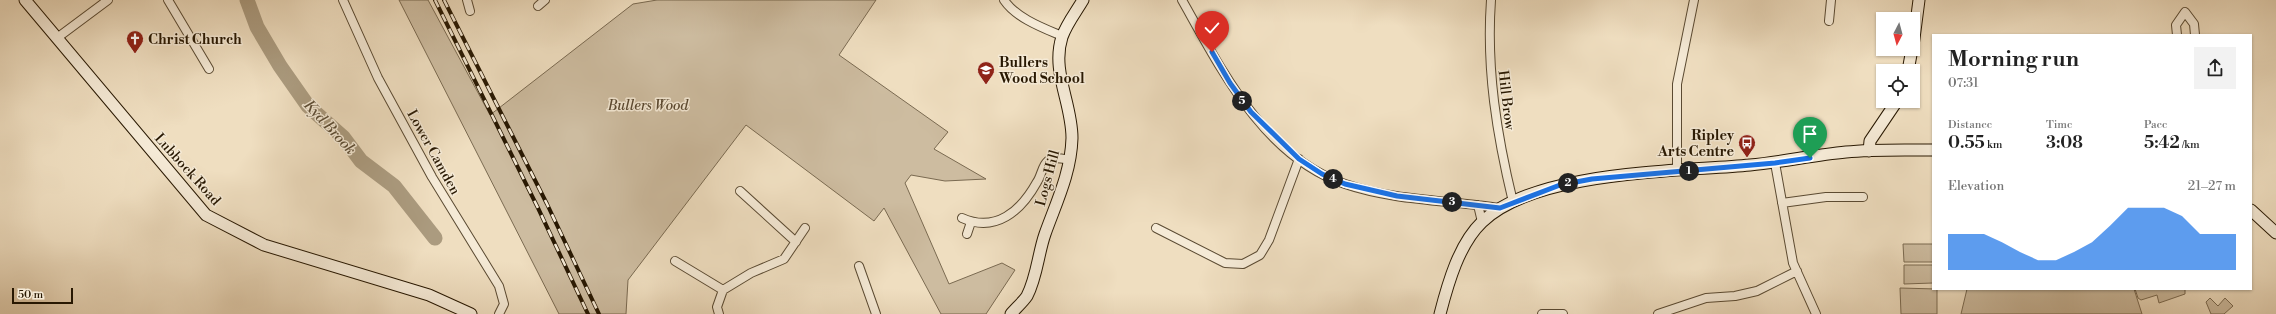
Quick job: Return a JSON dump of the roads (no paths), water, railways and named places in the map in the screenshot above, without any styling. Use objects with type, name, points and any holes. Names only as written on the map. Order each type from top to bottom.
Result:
[{"type":"street","name":"Lubbock Road","points":[[25,0],[206,215],[264,245],[429,295],[472,314]]},
{"type":"street","points":[[57,38],[108,0]]},
{"type":"street","points":[[168,0],[209,69]]},
{"type":"street","name":"Lower Camden","points":[[343,0],[378,78],[432,177],[499,286],[504,304],[499,314]]},
{"type":"street","points":[[467,0],[470,10]]},
{"type":"street","points":[[538,6],[545,0]]},
{"type":"street","points":[[1004,0],[1009,8],[1039,26],[1062,36]]},
{"type":"street","name":"Logs Hill","points":[[1011,314],[1027,296],[1045,235],[1060,197],[1070,160],[1071,120],[1059,72],[1058,56],[1062,36],[1071,18],[1083,0]]},
{"type":"street","points":[[1182,0],[1230,83],[1251,112],[1299,159],[1322,174],[1345,184],[1371,191],[1429,201],[1478,204],[1500,208]]},
{"type":"street","name":"Hill Brow","points":[[1491,0],[1488,34],[1490,70],[1496,122],[1513,202]]},
{"type":"street","points":[[1677,171],[1677,84],[1694,0]]},
{"type":"street","points":[[1829,21],[1831,0]]},
{"type":"street","points":[[1917,12],[1919,0]]},
{"type":"street","points":[[2177,34],[2176,25],[2186,12],[2194,24],[2195,34]]},
{"type":"street","points":[[1870,151],[1870,141],[1892,108]]},
{"type":"street","points":[[1440,314],[1462,251],[1482,222],[1500,208],[1560,185],[1592,179],[1775,163],[1845,152],[1932,150]]},
{"type":"street","points":[[962,218],[971,222],[988,224],[1006,218],[1032,190],[1045,163],[1051,159],[1070,160]]},
{"type":"street","points":[[1156,228],[1225,263],[1243,264],[1260,255],[1269,240],[1299,159]]},
{"type":"street","points":[[1775,163],[1793,263],[1816,314]]},
{"type":"street","points":[[740,191],[796,242]]},
{"type":"street","points":[[1782,203],[1826,197],[1863,197]]},
{"type":"street","points":[[1478,204],[1482,222]]},
{"type":"street","points":[[2252,211],[2276,233]]},
{"type":"street","points":[[967,234],[971,222]]},
{"type":"street","points":[[719,314],[717,307],[723,290],[750,273],[784,259],[805,228]]},
{"type":"street","points":[[675,261],[723,290]]},
{"type":"street","points":[[859,266],[876,314]]},
{"type":"street","points":[[1658,314],[1706,298],[1736,296],[1757,291],[1797,271]]},
{"type":"street","points":[[1542,314],[1563,314]]},
{"type":"waterway","name":"Kyd Brook","points":[[247,0],[257,27],[280,66],[308,106],[343,137],[361,161],[394,186],[435,238]]},
{"type":"railway","points":[[435,0],[538,208],[588,314]]},
{"type":"railway","points":[[444,0],[547,204],[599,314]]},
{"type":"place","name":"Christ Church","points":[[135,54]]},
{"type":"place","name":"Bullers Wood School","points":[[986,85]]},
{"type":"place","name":"Ripley Arts Centre","points":[[1747,158]]},
{"type":"park label","name":"Bullers Wood","points":[[648,105]]}]
